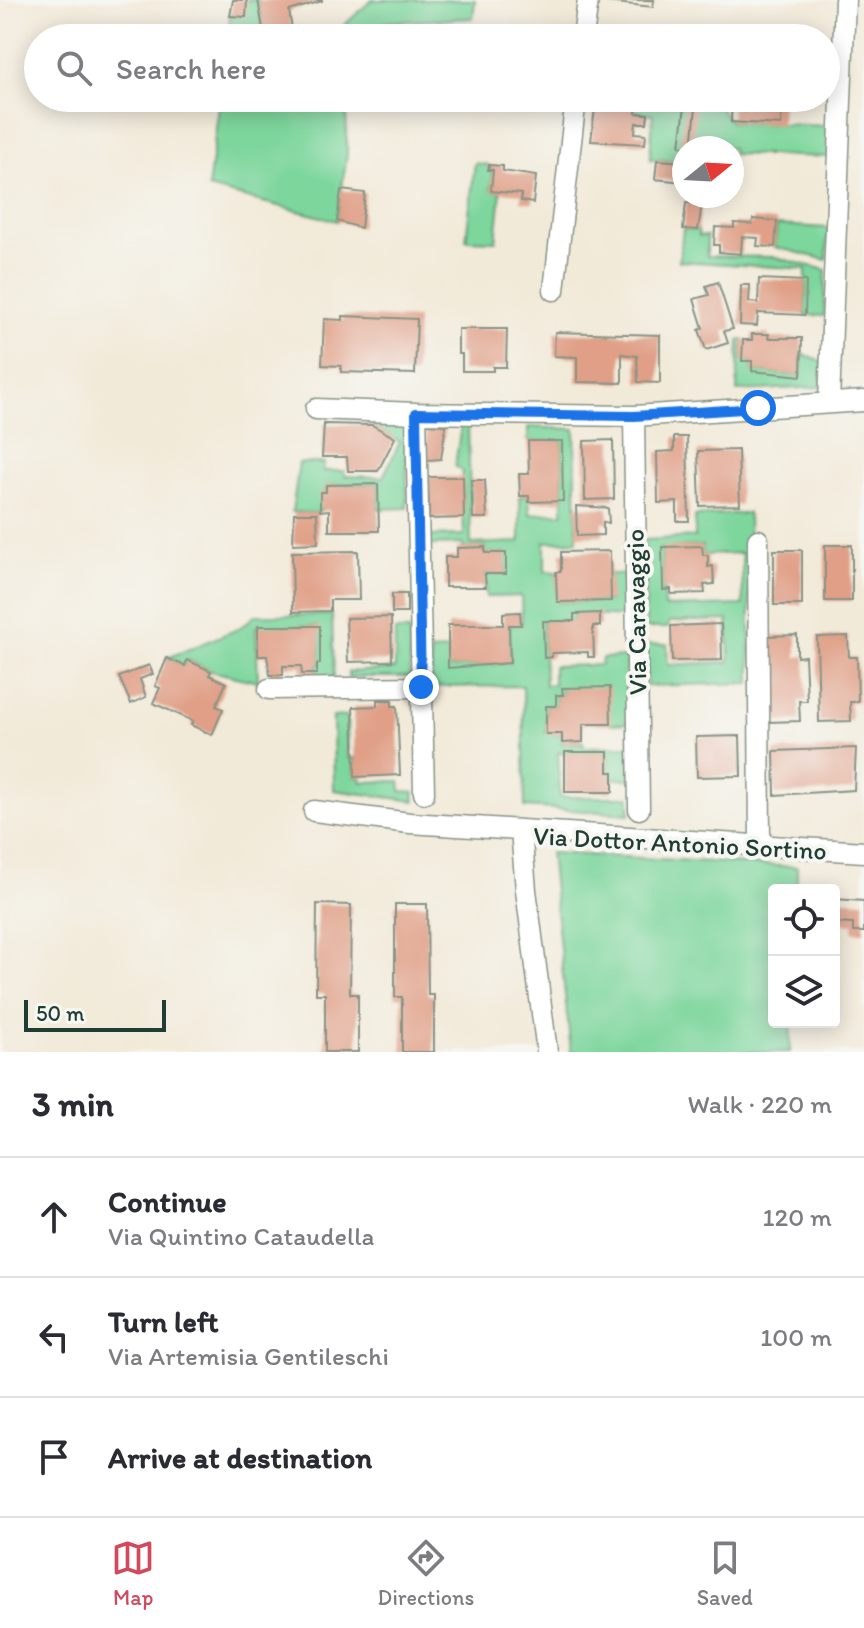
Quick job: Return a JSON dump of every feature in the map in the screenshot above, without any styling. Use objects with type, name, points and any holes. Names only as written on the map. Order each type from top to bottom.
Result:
[{"type":"street","points":[[585,24],[588,0]]},
{"type":"street","points":[[829,403],[845,0]]},
{"type":"street","points":[[554,290],[574,112]]},
{"type":"street","points":[[316,409],[634,416],[864,401]]},
{"type":"street","points":[[416,413],[424,793]]},
{"type":"street","name":"Via Caravaggio","points":[[634,416],[639,809]]},
{"type":"street","points":[[758,540],[760,844]]},
{"type":"street","points":[[269,689],[421,687]]},
{"type":"street","points":[[314,811],[410,823],[521,830]]},
{"type":"street","name":"Via Dottor Antonio Sortino","points":[[547,1052],[521,830],[864,852]]},
{"type":"green space","points":[[247,0],[258,0],[262,24],[229,24],[230,16]]},
{"type":"green space","points":[[372,0],[475,0],[473,18],[345,24]]},
{"type":"green space","points":[[218,112],[346,112],[347,154],[337,221],[208,188]]},
{"type":"green space","points":[[723,112],[731,122],[832,126],[831,157],[744,154],[744,136],[672,136],[672,161],[650,159],[653,114],[636,113]]},
{"type":"green space","points":[[475,163],[489,165],[489,170],[493,170],[491,190],[501,192],[496,241],[466,240]]},
{"type":"green space","points":[[777,225],[828,228],[827,260],[775,247]]},
{"type":"green space","points":[[683,229],[698,230],[699,236],[707,236],[707,256],[774,257],[826,270],[824,316],[805,315],[806,269],[679,261]]},
{"type":"green space","points":[[739,340],[743,340],[742,360],[752,361],[752,371],[801,376],[802,354],[822,362],[821,387],[737,391]]},
{"type":"green space","points":[[372,425],[407,426],[407,508],[379,509],[378,484],[327,485],[320,511],[292,512],[299,463],[324,463],[323,471],[344,471],[345,476],[383,477],[400,442]]},
{"type":"green space","points":[[461,425],[468,425],[471,544],[520,542],[520,496],[529,496],[530,514],[563,513],[562,441],[528,441],[528,427],[575,429],[577,541],[545,542],[545,571],[556,572],[558,602],[610,601],[610,574],[624,574],[625,617],[574,614],[574,621],[543,621],[545,685],[553,684],[553,666],[601,665],[602,658],[626,657],[628,723],[611,724],[562,689],[563,695],[556,695],[556,706],[546,706],[546,733],[562,734],[562,743],[583,742],[584,747],[629,746],[630,779],[613,779],[608,772],[608,752],[558,753],[560,797],[630,797],[630,814],[525,807],[523,686],[432,687],[431,651],[448,650],[449,668],[510,663],[509,625],[522,624],[521,596],[486,597],[485,574],[506,574],[505,553],[485,553],[485,547],[463,548],[463,544],[429,545],[429,536],[464,535],[462,471],[455,466]]},
{"type":"green space","points":[[748,513],[751,683],[647,686],[646,645],[667,644],[668,665],[729,662],[728,620],[669,622],[668,628],[646,628],[645,540],[695,537],[695,516]],"holes":[[[702,546],[703,555],[742,553],[743,605],[664,607],[662,548]]]},
{"type":"green space","points":[[256,615],[332,615],[334,677],[317,677],[317,664],[320,664],[319,626],[256,627],[258,682],[211,671],[188,660],[185,666],[167,658],[238,629]]},
{"type":"green space","points":[[395,631],[409,631],[410,677],[348,677],[348,672],[395,669]]},
{"type":"green space","points":[[347,716],[348,758],[354,758],[355,777],[361,777],[362,782],[400,781],[401,791],[414,792],[415,801],[334,790],[333,717]]},
{"type":"green space","points":[[550,853],[797,867],[797,884],[768,884],[768,1028],[791,1028],[790,1052],[571,1052]]},
{"type":"building","points":[[233,0],[247,0],[246,17],[230,16]]},
{"type":"building","points":[[258,0],[322,0],[289,11],[291,24],[262,24]]},
{"type":"building","points":[[606,0],[654,0],[653,7]]},
{"type":"building","points":[[594,112],[648,114],[647,123],[636,123],[635,133],[646,134],[645,144],[591,141]]},
{"type":"building","points":[[684,112],[696,112],[693,136],[681,136]]},
{"type":"building","points":[[731,112],[781,112],[781,125],[731,122]]},
{"type":"building","points":[[657,160],[672,161],[672,181],[655,179]]},
{"type":"building","points":[[489,165],[503,166],[503,171],[536,176],[533,203],[521,201],[521,194],[491,191],[493,170],[488,170]]},
{"type":"building","points":[[341,190],[365,193],[361,228],[337,221]]},
{"type":"building","points":[[685,208],[701,208],[698,230],[683,229]]},
{"type":"building","points":[[753,219],[777,221],[775,247],[757,246],[758,238],[742,237],[741,254],[719,252],[719,245],[714,245],[715,227],[734,228],[734,223],[752,224]]},
{"type":"building","points":[[759,279],[806,281],[805,315],[758,313],[757,326],[740,325],[741,285],[750,285],[749,302],[758,303]]},
{"type":"building","points":[[718,282],[733,329],[724,331],[728,343],[706,350],[694,299],[709,295],[706,286]]},
{"type":"building","points":[[343,316],[417,319],[415,374],[341,372],[341,366],[322,365],[324,319],[343,320]]},
{"type":"building","points":[[458,329],[507,329],[506,367],[493,367],[493,371],[462,371]]},
{"type":"building","points":[[555,332],[660,335],[660,383],[638,382],[637,356],[622,354],[622,383],[577,382],[577,357],[554,356]]},
{"type":"building","points":[[752,334],[769,334],[768,338],[802,338],[801,376],[752,371],[752,361],[742,361],[743,340],[752,340]]},
{"type":"building","points":[[324,424],[372,425],[395,438],[378,471],[348,471],[347,457],[322,457]]},
{"type":"building","points":[[426,424],[446,425],[441,459],[427,460]]},
{"type":"building","points":[[674,437],[687,437],[689,521],[677,521],[677,502],[658,503],[657,452],[674,451]]},
{"type":"building","points":[[613,440],[614,499],[585,500],[584,441]]},
{"type":"building","points":[[528,441],[562,441],[563,501],[529,502],[529,496],[520,496],[519,474],[529,474]]},
{"type":"building","points":[[738,450],[740,505],[700,506],[698,451]]},
{"type":"building","points":[[428,477],[463,477],[464,518],[429,519]]},
{"type":"building","points":[[471,480],[485,480],[487,518],[473,518]]},
{"type":"building","points":[[378,484],[379,531],[329,531],[329,510],[320,511],[320,492],[326,492],[326,485]]},
{"type":"building","points":[[576,506],[608,508],[609,523],[603,522],[603,535],[577,536]]},
{"type":"building","points":[[294,513],[317,513],[318,543],[293,544]]},
{"type":"building","points":[[825,545],[852,545],[852,601],[825,601]]},
{"type":"building","points":[[702,546],[703,555],[708,555],[708,567],[713,566],[714,584],[704,585],[705,593],[671,594],[671,589],[663,590],[662,547]]},
{"type":"building","points":[[485,547],[485,553],[506,553],[506,574],[485,574],[486,587],[445,587],[445,557],[457,557],[457,548]]},
{"type":"building","points":[[774,550],[802,550],[802,605],[774,605]]},
{"type":"building","points":[[358,551],[359,600],[330,600],[330,611],[293,612],[292,552]]},
{"type":"building","points":[[610,551],[611,601],[557,602],[556,572],[561,571],[561,552]]},
{"type":"building","points":[[392,594],[407,594],[407,613],[392,613]]},
{"type":"building","points":[[520,612],[521,625],[509,625],[510,663],[448,668],[448,625],[503,625],[503,613]]},
{"type":"building","points":[[600,613],[600,626],[593,626],[594,657],[588,657],[588,652],[552,653],[552,657],[544,658],[543,621],[574,621],[574,614]]},
{"type":"building","points":[[391,617],[392,661],[348,662],[346,618]]},
{"type":"building","points":[[721,624],[722,660],[672,661],[671,626]]},
{"type":"building","points":[[258,626],[320,626],[317,674],[302,674],[301,666],[283,666],[283,675],[270,675],[267,656],[258,656]]},
{"type":"building","points":[[797,635],[797,657],[805,656],[807,701],[799,701],[800,721],[768,722],[766,636]]},
{"type":"building","points":[[848,636],[849,657],[857,657],[858,702],[850,702],[851,721],[819,722],[817,637]]},
{"type":"building","points":[[167,658],[185,666],[187,660],[211,671],[209,675],[226,683],[216,706],[223,709],[212,735],[191,725],[193,721],[153,703],[160,688],[155,686]]},
{"type":"building","points":[[149,665],[153,674],[140,679],[146,697],[131,704],[119,677]]},
{"type":"building","points":[[610,687],[611,724],[583,724],[583,742],[562,743],[562,734],[546,734],[546,706],[556,706],[556,695],[563,695],[562,688]]},
{"type":"building","points":[[377,700],[392,700],[392,706],[397,706],[400,775],[355,777],[353,707],[377,706]]},
{"type":"building","points":[[740,736],[741,776],[697,777],[696,737]]},
{"type":"building","points":[[856,748],[854,790],[775,795],[774,751]]},
{"type":"building","points":[[565,752],[608,752],[608,772],[613,772],[613,792],[565,792]]},
{"type":"building","points":[[840,899],[864,901],[864,932],[853,932],[853,924],[840,923]]},
{"type":"building","points":[[317,904],[351,905],[350,994],[358,994],[358,1052],[325,1052],[325,994],[316,994]]},
{"type":"building","points":[[395,904],[427,904],[428,995],[434,995],[434,1052],[402,1052],[402,997],[395,997]]},
{"type":"route","points":[[421,687],[416,413],[634,416],[758,408]]}]
